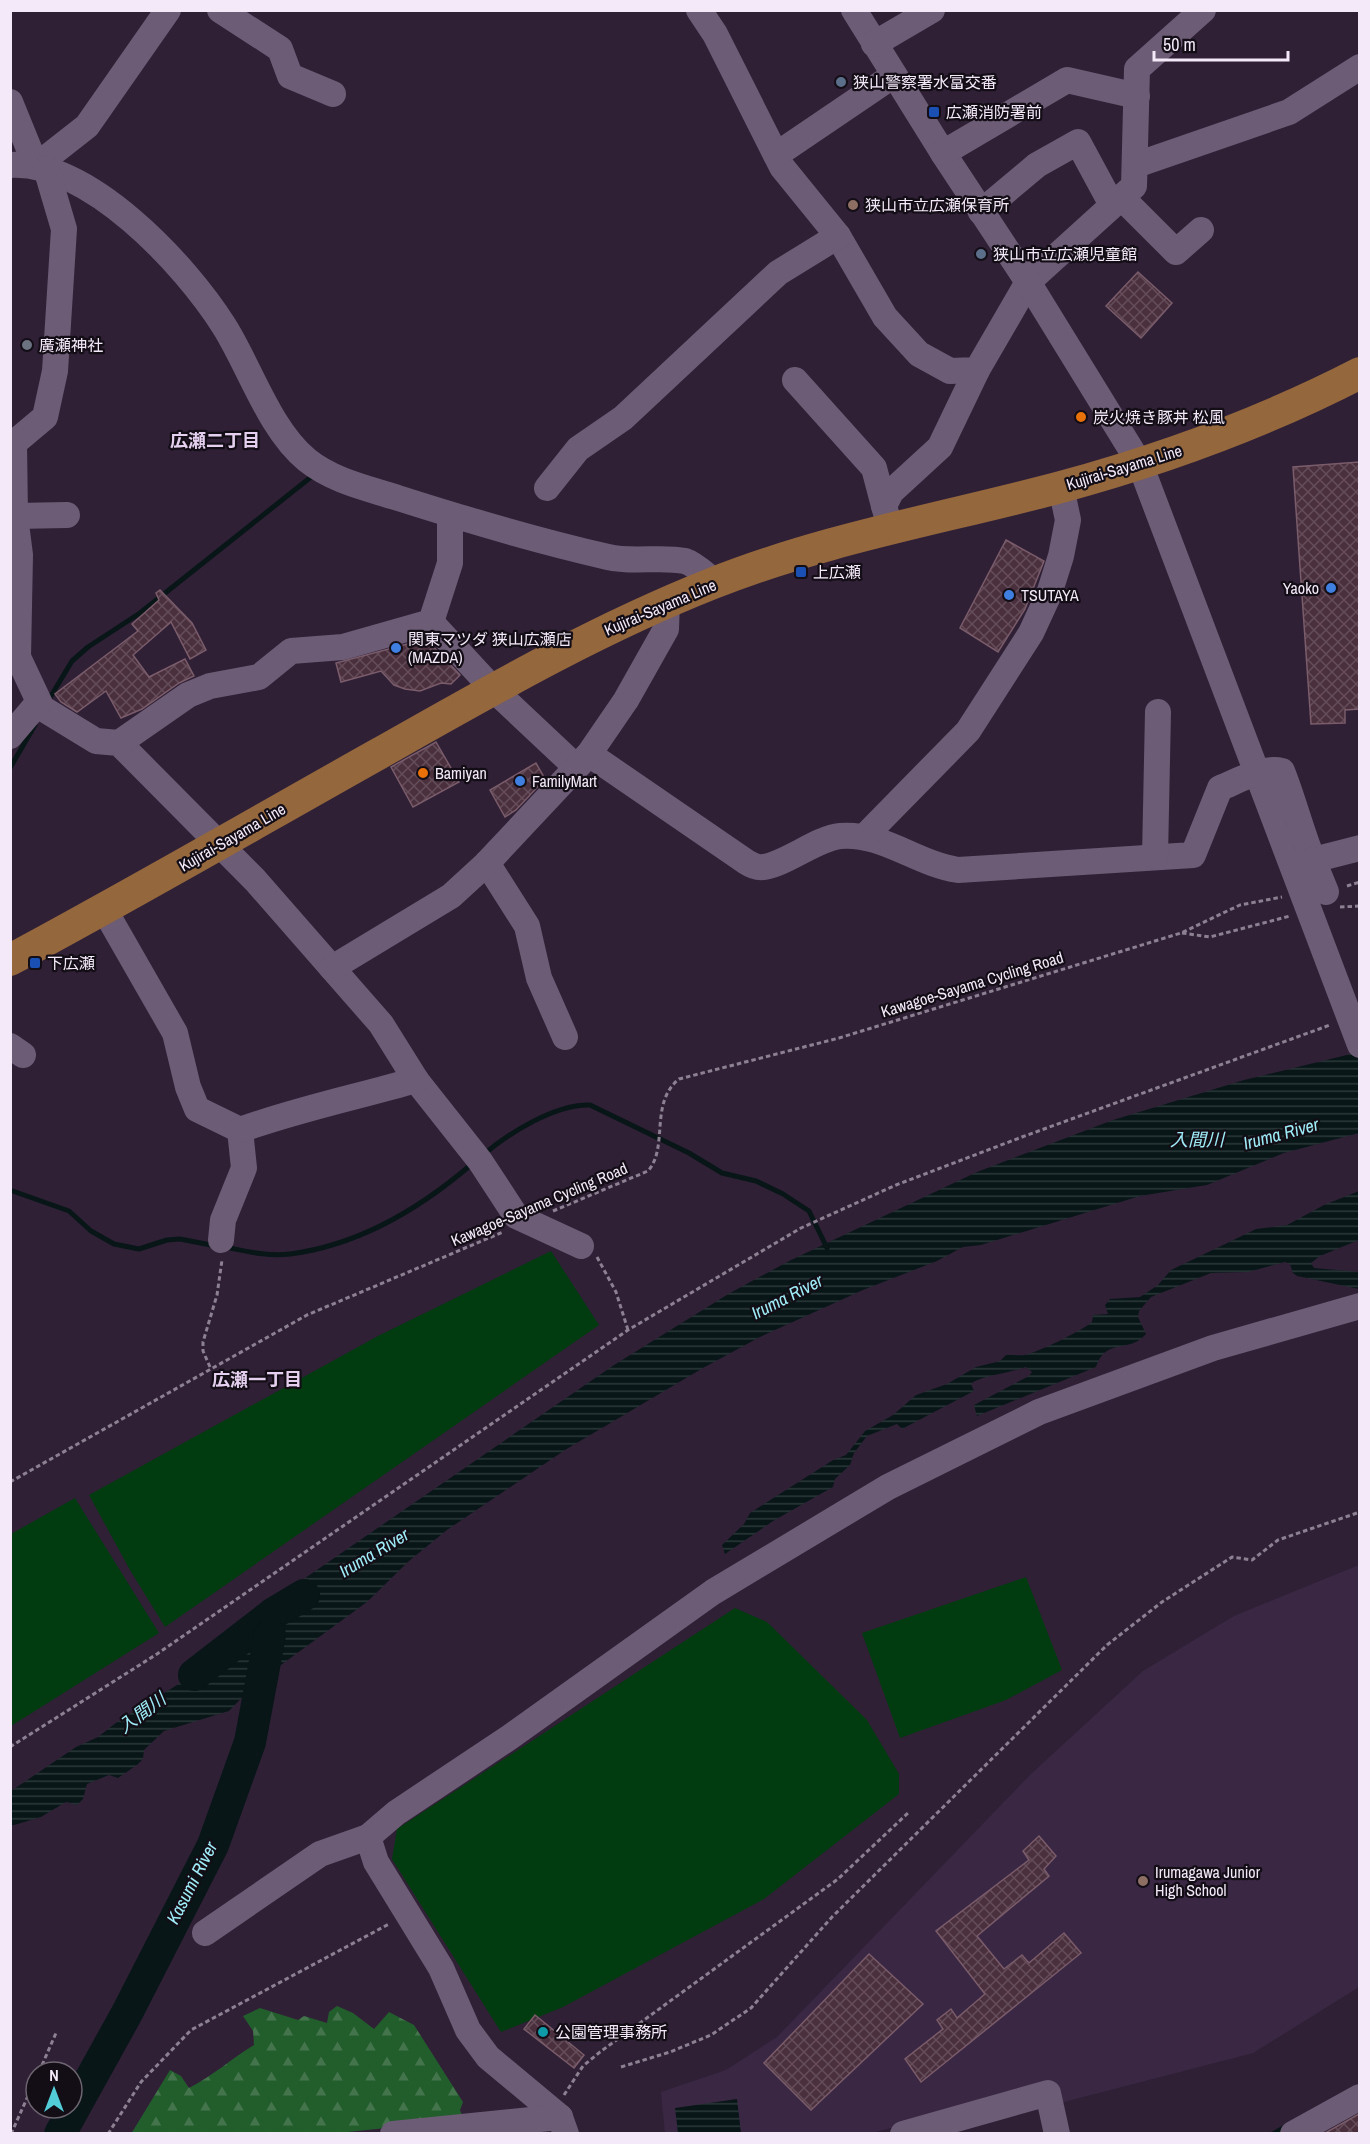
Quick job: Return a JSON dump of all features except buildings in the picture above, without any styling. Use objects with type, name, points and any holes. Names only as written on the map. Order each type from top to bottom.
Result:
[{"type":"main road","name":"Kujirai-Sayama Line","points":[[10,960],[493,689],[606,629],[667,602],[715,582],[802,554],[888,518],[1061,487],[1140,464],[1213,438],[1359,373]]},
{"type":"street","points":[[41,167],[87,126],[168,10]]},
{"type":"street","points":[[220,10],[280,49],[290,76],[333,94]]},
{"type":"street","points":[[699,10],[715,34],[776,155],[838,236],[885,316],[919,354],[950,371],[976,370]]},
{"type":"street","points":[[854,10],[942,153],[1028,282],[1140,464],[1359,1045]]},
{"type":"street","points":[[874,44],[932,10]]},
{"type":"street","points":[[888,518],[891,492],[940,447],[976,370],[1028,282],[1134,186],[1137,69],[1203,10]]},
{"type":"street","points":[[1136,165],[1289,112],[1359,67]]},
{"type":"street","points":[[776,155],[894,75]]},
{"type":"street","points":[[942,153],[1067,80],[1137,96]]},
{"type":"street","points":[[10,102],[41,167],[64,229],[56,371],[45,417],[14,443],[14,658],[48,710],[96,741],[119,743],[189,695],[210,686],[259,678],[291,651],[343,647],[431,622]]},
{"type":"street","points":[[981,212],[1037,165],[1078,142],[1117,201],[1176,252],[1201,230]]},
{"type":"street","points":[[10,165],[41,167],[68,176],[107,199],[149,237],[195,288],[223,325],[283,434],[298,453],[323,474],[450,515],[611,558],[687,561],[715,582]]},
{"type":"street","points":[[547,488],[578,448],[623,418],[778,273],[838,236]]},
{"type":"street","points":[[795,380],[874,468],[888,518]]},
{"type":"street","points":[[865,836],[968,731],[1031,633],[1049,594],[1061,556],[1068,520],[1061,487]]},
{"type":"street","points":[[15,516],[67,515]]},
{"type":"street","points":[[431,622],[450,563],[450,515]]},
{"type":"street","points":[[332,968],[452,896],[487,863],[583,761],[626,700],[666,629],[667,602]]},
{"type":"street","points":[[431,622],[493,689],[583,761],[742,859],[759,867],[773,864],[837,836],[865,836],[941,868],[958,870],[1193,855],[1220,788],[1256,774],[1282,771],[1295,815],[1326,892]]},
{"type":"street","points":[[10,736],[48,710]]},
{"type":"street","points":[[1155,857],[1158,712]]},
{"type":"street","points":[[119,743],[255,880],[381,1024],[416,1080],[478,1158],[516,1216],[581,1246]]},
{"type":"street","points":[[1313,860],[1359,848]]},
{"type":"street","points":[[487,863],[527,926],[539,978],[565,1037]]},
{"type":"street","points":[[104,909],[176,1033],[188,1087],[197,1109],[240,1130],[278,1116],[325,1103],[344,1102],[416,1080]]},
{"type":"street","points":[[221,1240],[223,1220],[244,1168],[240,1130]]},
{"type":"street","points":[[205,1933],[320,1854],[368,1837],[396,1813],[510,1737],[713,1592],[888,1487],[1039,1412],[1213,1348],[1359,1306]]},
{"type":"street","points":[[368,1837],[376,1862],[441,1968],[468,2030],[488,2057],[563,2125]]},
{"type":"street","points":[[903,2133],[1048,2093],[1057,2133]]},
{"type":"street","points":[[1293,2133],[1359,2097]]},
{"type":"street","points":[[393,2133],[563,2125]]},
{"type":"path","name":"Kawagoe-Sayama Cycling Road","points":[[10,1482],[210,1367],[327,1306],[648,1171],[654,1160],[660,1120],[668,1090],[679,1079],[691,1074],[804,1048],[1181,933],[1240,905],[1285,897]]},
{"type":"path","points":[[1181,933],[1210,937],[1290,916]]},
{"type":"path","points":[[10,1747],[157,1654],[628,1330],[801,1228],[825,1215],[1022,1137],[1340,1022]]},
{"type":"path","points":[[210,1367],[203,1351],[203,1342],[217,1295],[221,1240]]},
{"type":"path","points":[[581,1246],[598,1258],[616,1292],[628,1330]]},
{"type":"path","points":[[621,2067],[670,2052],[701,2039],[751,2008],[832,1917],[1040,1710],[1107,1645],[1162,1602],[1232,1557],[1252,1560],[1278,1540],[1359,1512]]},
{"type":"path","points":[[563,2125],[563,2096],[583,2066],[838,1879],[909,1812]]},
{"type":"path","points":[[108,2133],[141,2082],[191,2030],[408,1913]]},
{"type":"path","points":[[44,2060],[56,2032]]},
{"type":"path","points":[[11,2133],[24,2104]]},
{"type":"shaded area","name":"Irumagawa Junior High School","points":[[1359,1565],[1359,1987],[1253,2053],[1060,2103],[1057,2084],[872,2133],[665,2133],[661,2092],[726,2070],[777,2037],[1030,1775],[1143,1671],[1234,1616]]},
{"type":"green space","points":[[551,1251],[599,1325],[165,1627],[130,1570],[89,1495],[378,1336]]},
{"type":"green space","points":[[75,1498],[159,1633],[11,1726],[11,1534]]},
{"type":"green space","points":[[1026,1577],[1062,1670],[1006,1700],[900,1738],[862,1633]]},
{"type":"green space","points":[[735,1608],[767,1622],[867,1720],[899,1774],[899,1794],[764,1899],[563,2007],[501,2032],[392,1859],[397,1829]]},
{"type":"green space","points":[[337,2006],[353,2013],[374,2029],[389,2012],[414,2025],[463,2102],[460,2110],[464,2120],[338,2133],[131,2134],[170,2070],[181,2076],[189,2088],[254,2045],[253,2031],[243,2016],[260,2008],[298,2020],[304,2016],[327,2023],[329,2012]]},
{"type":"water","name":"入間川","points":[[1359,1052],[1359,1133],[1284,1153],[1207,1185],[1140,1196],[981,1245],[963,1247],[937,1261],[863,1290],[760,1337],[565,1450],[447,1530],[409,1561],[367,1602],[255,1684],[229,1711],[164,1731],[144,1750],[143,1759],[137,1765],[118,1778],[109,1775],[87,1784],[83,1799],[77,1805],[66,1802],[41,1817],[11,1826],[11,1791],[76,1747],[98,1737],[117,1722],[190,1677],[253,1633],[295,1598],[298,1591],[295,1585],[614,1365],[730,1293],[791,1260],[977,1172],[1113,1120],[1244,1080]]},
{"type":"water","points":[[1359,1191],[1359,1240],[1320,1256],[1311,1263],[1314,1268],[1359,1272],[1359,1289],[1297,1276],[1293,1273],[1290,1264],[1285,1262],[1248,1272],[1211,1273],[1151,1297],[1139,1311],[1138,1317],[1146,1334],[1139,1340],[1106,1352],[1096,1367],[977,1416],[974,1405],[1029,1376],[1032,1372],[1026,1367],[975,1381],[971,1384],[974,1391],[902,1429],[897,1424],[867,1436],[854,1453],[850,1465],[835,1479],[833,1487],[773,1521],[725,1554],[722,1545],[744,1524],[750,1513],[833,1460],[846,1455],[865,1431],[893,1415],[916,1395],[947,1384],[976,1367],[1000,1361],[1006,1355],[1025,1355],[1049,1346],[1087,1326],[1092,1322],[1093,1315],[1108,1314],[1105,1305],[1110,1299],[1140,1297],[1158,1285],[1171,1270],[1256,1229],[1287,1225],[1324,1205]]},
{"type":"water","points":[[737,2099],[741,2133],[678,2133],[675,2108]]},
{"type":"waterway","points":[[48,701],[72,661],[88,647],[140,613],[311,477]]},
{"type":"waterway","points":[[10,768],[35,725]]},
{"type":"waterway","points":[[483,1155],[533,1121],[562,1109],[590,1105],[689,1153],[722,1173],[756,1181],[783,1194],[809,1211],[827,1248]]},
{"type":"waterway","points":[[225,1247],[282,1255],[341,1242],[365,1233],[411,1209],[473,1163]]},
{"type":"waterway","points":[[10,1190],[69,1211],[91,1231],[114,1244],[139,1249],[167,1240],[180,1239],[216,1246]]},
{"type":"waterway","name":"入間川","points":[[194,1675],[274,1613],[304,1595]]},
{"type":"waterway","name":"Kasumi River","points":[[60,2134],[127,2013],[213,1845],[250,1742],[270,1635]]},
{"type":"waterway","points":[[1273,2134],[1287,2126]]},
{"type":"place","name":"狭山警察署水富交番","points":[[841,82]]},
{"type":"place","name":"広瀬消防署前","points":[[934,112]]},
{"type":"place","name":"狭山市立広瀬保育所","points":[[853,205]]},
{"type":"place","name":"狭山市立広瀬児童館","points":[[981,254]]},
{"type":"place","name":"廣瀬神社","points":[[27,345]]},
{"type":"place","name":"炭火焼き豚丼 松風","points":[[1081,417]]},
{"type":"place","name":"上広瀬","points":[[801,572]]},
{"type":"place","name":"Yaoko","points":[[1331,588]]},
{"type":"place","name":"TSUTAYA","points":[[1009,595]]},
{"type":"place","name":"関東マツダ 狭山広瀬店 (MAZDA)","points":[[396,648]]},
{"type":"place","name":"Bamiyan","points":[[423,773]]},
{"type":"place","name":"FamilyMart","points":[[520,781]]},
{"type":"place","name":"下広瀬","points":[[35,963]]},
{"type":"place","name":"Irumagawa Junior High School","points":[[1143,1881]]},
{"type":"place","name":"公園管理事務所","points":[[543,2032]]},
{"type":"district","name":"広瀬二丁目","points":[[215,441]]},
{"type":"district","name":"広瀬一丁目","points":[[257,1380]]},
{"type":"water label","name":"Iruma River","points":[[1281,1134]]},
{"type":"water label","name":"Iruma River","points":[[787,1297]]},
{"type":"water label","name":"Iruma River","points":[[374,1553]]}]
